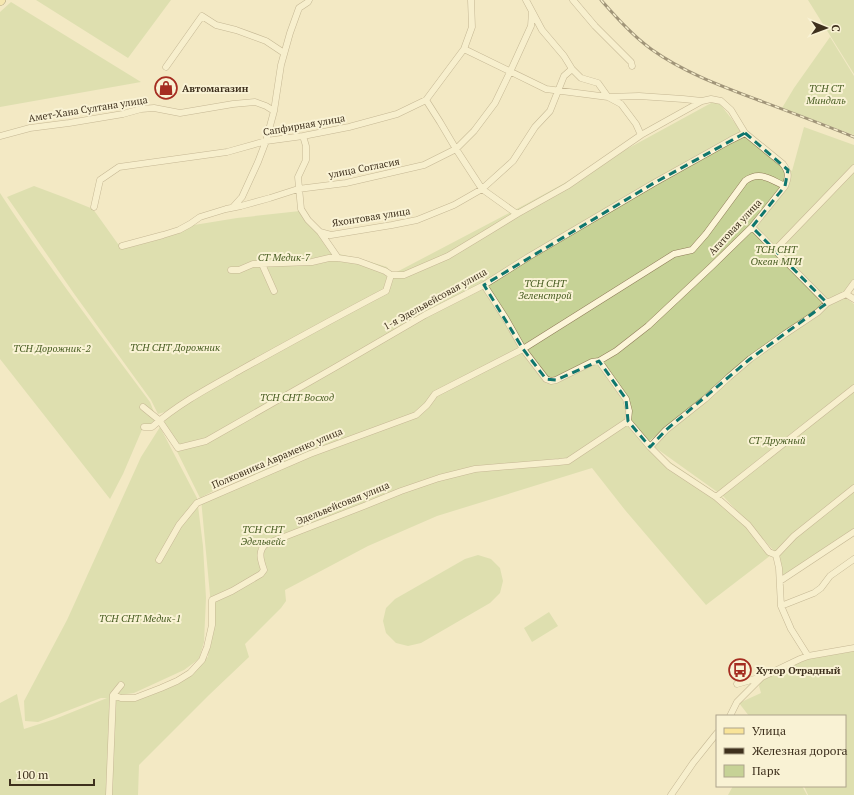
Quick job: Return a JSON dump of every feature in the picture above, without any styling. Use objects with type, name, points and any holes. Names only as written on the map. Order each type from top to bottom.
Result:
[{"type":"street","points":[[232,208],[242,197],[266,141],[274,111],[281,65],[299,8],[298,0]]},
{"type":"street","points":[[299,8],[309,0]]},
{"type":"street","name":"Сапфирная улица","points":[[94,207],[100,180],[119,167],[227,152],[266,141],[303,136],[349,127],[397,114],[426,100],[464,49],[472,27],[471,0]]},
{"type":"street","points":[[526,0],[542,30],[564,56],[572,69],[581,78],[598,83],[608,97],[621,104],[636,124],[641,135]]},
{"type":"street","points":[[573,0],[595,26],[631,62],[632,66]]},
{"type":"street","name":"улица Согласия","points":[[122,246],[179,230],[200,216],[270,198],[298,189],[346,183],[424,165],[456,149],[474,131],[495,103],[530,26],[532,12]]},
{"type":"street","points":[[166,67],[202,16],[216,25],[236,30],[266,41],[284,53]]},
{"type":"street","points":[[464,49],[546,89],[608,97],[639,96],[702,102]]},
{"type":"street","name":"Яхонтовая улица","points":[[320,232],[331,234],[417,220],[454,205],[482,189],[513,162],[535,127],[550,110],[564,76],[572,69]]},
{"type":"street","points":[[231,270],[239,270],[253,264],[312,262],[330,258],[338,258],[358,261],[385,270],[391,276],[404,275],[448,256],[517,214],[567,186],[641,135],[702,102],[711,99],[721,101],[731,110],[745,133],[783,164],[788,170],[787,182],[785,186]]},
{"type":"street","points":[[426,100],[482,189],[517,214]]},
{"type":"street","name":"Амет-Хана Султана улица","points":[[0,136],[30,128],[123,114],[141,109],[154,108],[180,113],[233,104],[255,102],[274,111]]},
{"type":"street","name":"1-я Эдельвейсовая улица","points":[[143,407],[160,420],[178,448],[206,441],[425,315],[484,285],[648,186],[745,133]]},
{"type":"street","points":[[303,136],[306,146],[306,160],[298,177],[301,209],[308,220],[320,232],[338,258]]},
{"type":"street","points":[[775,250],[854,168]]},
{"type":"street","name":"Полковника Авраменко улица","points":[[159,560],[179,525],[197,503],[310,454],[416,415],[427,405],[435,394],[523,349],[674,254],[692,250],[706,234],[745,181],[750,177],[756,175],[762,176],[785,186]]},
{"type":"street","name":"Агатовая улица","points":[[484,285],[523,349],[546,379],[552,381],[556,380],[592,362],[599,361],[616,351],[648,326],[752,227],[785,186]]},
{"type":"street","points":[[752,227],[828,303]]},
{"type":"street","points":[[262,264],[274,291]]},
{"type":"street","points":[[144,427],[152,427],[182,404],[314,329],[386,291],[391,276]]},
{"type":"street","points":[[650,447],[666,430],[705,399],[745,364],[785,334],[818,312],[828,303],[846,294],[854,283]]},
{"type":"street","points":[[846,294],[854,299]]},
{"type":"street","points":[[599,361],[626,400],[629,411],[628,421],[650,447],[669,466],[716,497],[748,525],[769,552],[776,555]]},
{"type":"street","points":[[716,497],[854,388]]},
{"type":"street","name":"Эдельвейсовая улица","points":[[113,695],[121,698],[135,698],[166,686],[190,673],[202,660],[207,647],[212,625],[212,600],[232,591],[261,574],[264,570],[260,551],[266,544],[401,491],[439,478],[475,469],[568,461],[628,421]]},
{"type":"street","points":[[776,555],[794,536],[854,488]]},
{"type":"street","points":[[780,581],[854,532]]},
{"type":"street","points":[[776,555],[779,568],[781,606],[791,629],[808,656]]},
{"type":"street","points":[[781,606],[821,588],[830,576],[854,559]]},
{"type":"street","points":[[737,684],[762,677],[808,656],[854,648]]},
{"type":"street","points":[[730,715],[737,702],[762,677]]},
{"type":"street","points":[[109,795],[113,695],[121,685]]},
{"type":"street","points":[[671,795],[693,763],[716,734]]},
{"type":"highlighted area","points":[[745,133],[788,170],[785,186],[752,227],[827,303],[750,359],[666,430],[650,447],[628,421],[626,399],[599,361],[556,380],[546,379],[523,349],[484,285],[654,183]]},
{"type":"green space","points":[[36,0],[171,0],[128,58]]},
{"type":"green space","points":[[808,0],[854,0],[854,74]]},
{"type":"green space","points":[[11,2],[141,82],[0,107],[0,12]]},
{"type":"green space","name":"ТСН СТ Миндаль","points":[[830,37],[854,76],[854,135],[782,108],[794,88]]},
{"type":"green space","points":[[713,102],[720,104],[742,132],[768,155],[792,171],[804,127],[854,145],[854,279],[844,292],[829,300],[741,364],[647,443],[670,462],[722,497],[771,555],[706,605],[625,510],[592,468],[437,516],[368,546],[285,590],[286,601],[281,608],[245,644],[249,657],[139,765],[138,795],[0,795],[0,703],[17,694],[24,729],[55,719],[107,698],[101,698],[38,722],[25,721],[24,701],[67,620],[141,457],[160,427],[197,498],[203,546],[206,598],[204,642],[199,659],[184,670],[134,693],[120,695],[134,696],[172,681],[208,657],[210,595],[201,499],[309,448],[245,474],[200,498],[160,417],[213,383],[165,412],[158,414],[151,400],[75,295],[7,197],[34,186],[93,209],[118,244],[194,225],[237,218],[300,211],[339,254],[387,267],[391,275],[528,203]]},
{"type":"green space","name":"ТСН Дорожник-2","points":[[0,193],[55,273],[150,402],[157,420],[150,426],[144,425],[123,474],[110,499],[0,359]]},
{"type":"green space","name":"СТ Дружный","points":[[846,298],[854,304],[854,531],[781,578],[775,552],[723,496],[653,446],[669,430],[736,373],[829,304]]},
{"type":"green space","points":[[478,555],[491,559],[500,568],[503,581],[500,593],[490,603],[421,643],[408,646],[396,643],[386,633],[383,621],[386,608],[395,599],[465,559]]},
{"type":"green space","points":[[549,612],[558,626],[532,642],[524,628]]},
{"type":"green space","points":[[854,647],[854,795],[808,795],[804,787],[846,787],[846,715],[748,715],[739,703],[761,693],[759,686],[763,675],[789,663]]},
{"type":"green space","points":[[732,787],[803,787],[807,795],[728,795]]},
{"type":"railway","points":[[601,0],[637,38],[676,65],[716,84],[854,137]]},
{"type":"place","name":"Автомагазин","points":[[166,88]]},
{"type":"place","name":"Хутор Отрадный","points":[[740,670]]},
{"type":"park label","name":"ТСН СНТ Океан МГИ","points":[[776,254]]},
{"type":"park label","name":"СТ Медик-7","points":[[284,257]]},
{"type":"park label","name":"ТСН СНТ Зеленстрой","points":[[545,288]]},
{"type":"park label","name":"ТСН СНТ Дорожник","points":[[175,347]]},
{"type":"park label","name":"ТСН СНТ Восход","points":[[297,397]]},
{"type":"park label","name":"ТСН СНТ Эдельвейс","points":[[263,534]]},
{"type":"park label","name":"ТСН СНТ Медик-1","points":[[140,618]]}]
